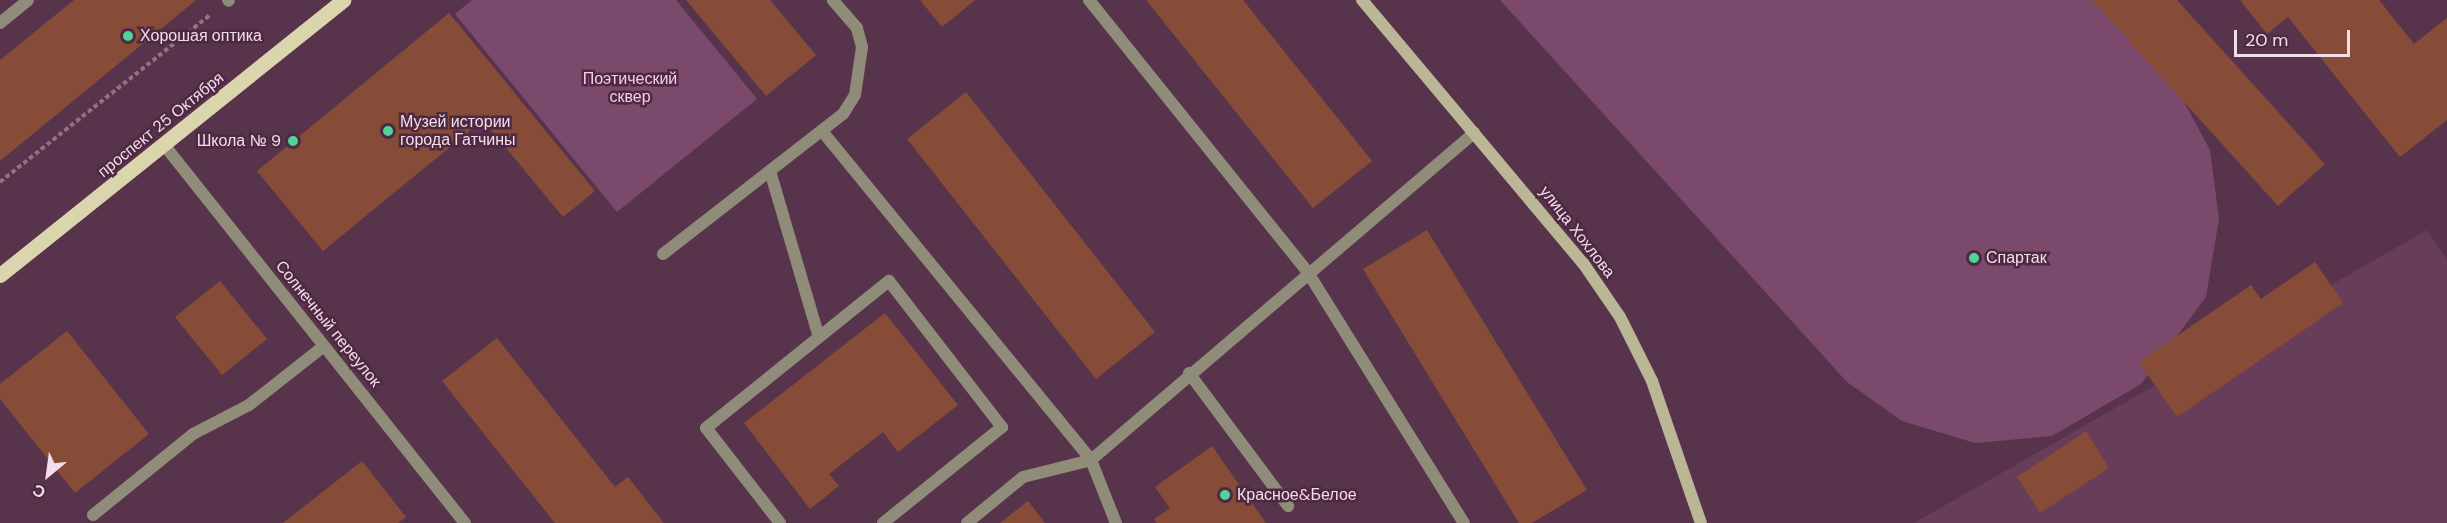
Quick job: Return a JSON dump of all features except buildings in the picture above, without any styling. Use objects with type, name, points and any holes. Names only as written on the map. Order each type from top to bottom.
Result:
[{"type":"main road","name":"проспект 25 Октября","points":[[0,275],[165,146],[343,0]]},
{"type":"street","points":[[0,23],[28,0]]},
{"type":"street","points":[[663,254],[843,114],[861,73],[856,28],[833,0]]},
{"type":"street","points":[[1089,0],[1307,271],[1464,523]]},
{"type":"street","name":"улица Хохлова","points":[[1362,0],[1583,263],[1620,316],[1656,391],[1701,523]]},
{"type":"street","points":[[822,131],[1091,460],[1116,523]]},
{"type":"street","points":[[967,523],[1023,477],[1091,460],[1307,271],[1474,133]]},
{"type":"street","name":"Солнечный переулок","points":[[165,146],[465,523]]},
{"type":"street","points":[[771,171],[819,337]]},
{"type":"street","points":[[780,523],[706,428],[889,281],[1002,427],[883,523]]},
{"type":"street","points":[[93,515],[193,434],[249,405],[324,346]]},
{"type":"street","points":[[1189,373],[1288,506]]},
{"type":"path","points":[[0,182],[228,0]]},
{"type":"shaded area","points":[[2427,230],[2447,259],[2447,523],[1914,523]]},
{"type":"green space","name":"Поэтический сквер","points":[[472,0],[676,0],[757,99],[617,212],[455,14]]},
{"type":"green space","name":"Спартак","points":[[1500,0],[2096,0],[2176,87],[2210,150],[2219,219],[2206,297],[2141,384],[2052,436],[1975,443],[1902,421],[1847,382]]},
{"type":"place","name":"Хорошая оптика","points":[[128,36]]},
{"type":"place","name":"Музей истории города Гатчины","points":[[388,131]]},
{"type":"place","name":"Школа № 9","points":[[293,141]]},
{"type":"place","name":"Спартак","points":[[1974,258]]},
{"type":"place","name":"Красное&Белое","points":[[1225,495]]}]
